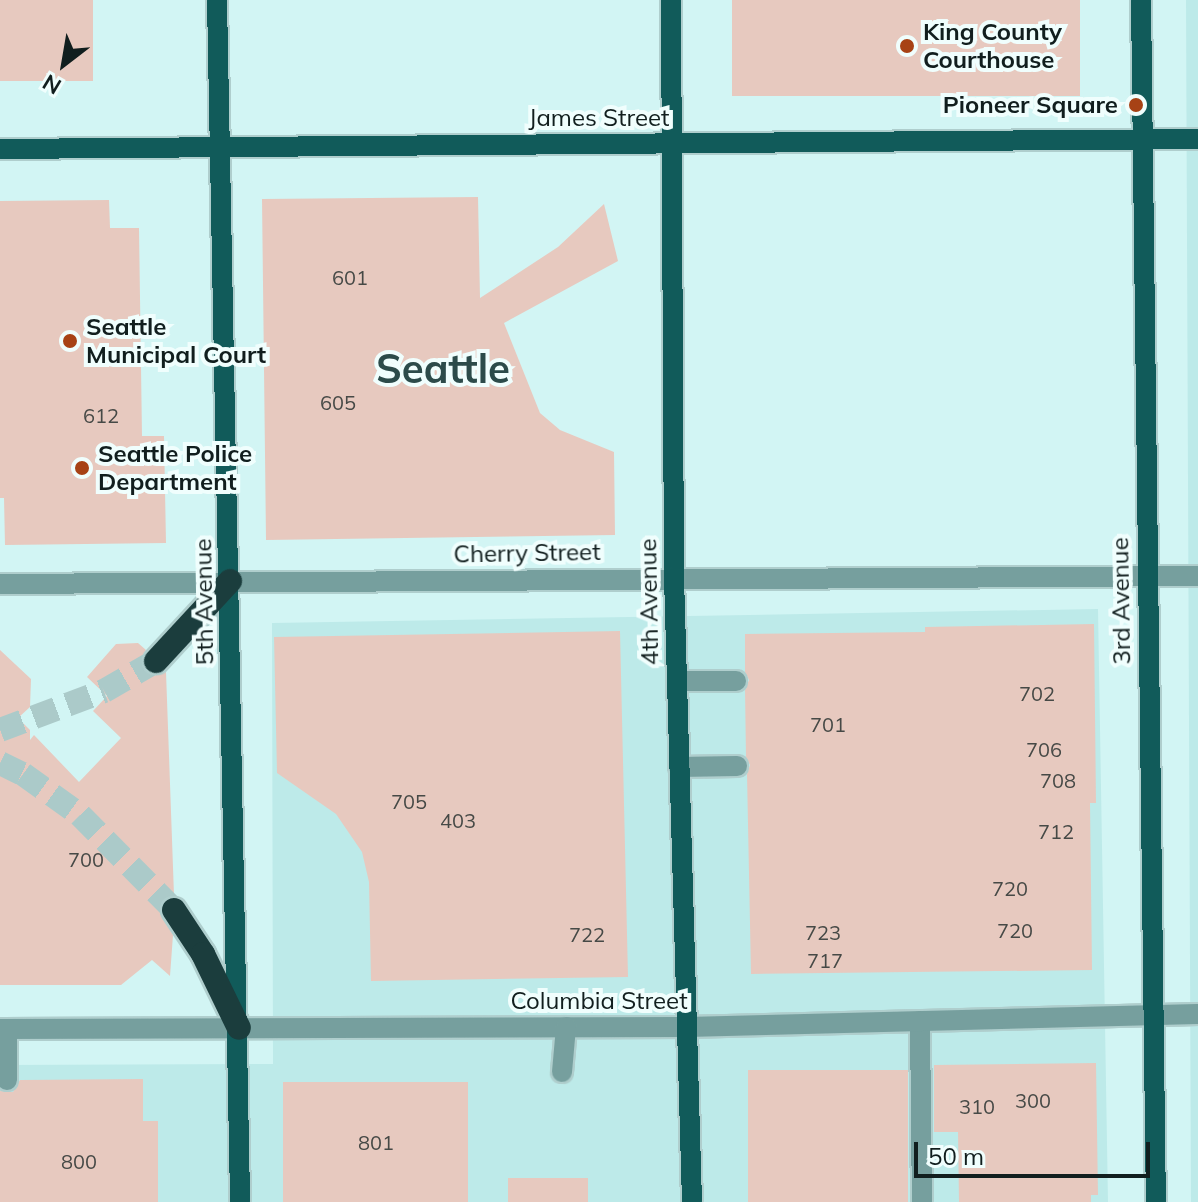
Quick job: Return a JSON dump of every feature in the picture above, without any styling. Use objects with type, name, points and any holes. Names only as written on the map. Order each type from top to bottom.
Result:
[{"type":"highway","points":[[156,661],[230,581]]},
{"type":"highway","points":[[174,910],[203,954],[239,1028]]},
{"type":"main road","name":"5th Avenue","points":[[217,0],[240,1202]]},
{"type":"main road","name":"4th Avenue","points":[[671,0],[674,577],[692,1202]]},
{"type":"main road","name":"3rd Avenue","points":[[1141,0],[1156,1202]]},
{"type":"main road","name":"James Street","points":[[0,149],[1198,139]]},
{"type":"street","name":"Cherry Street","points":[[0,584],[674,577],[1198,576]]},
{"type":"street","points":[[677,681],[736,681]]},
{"type":"street","points":[[679,767],[737,766]]},
{"type":"street","name":"Columbia Street","points":[[4,1029],[687,1027],[1198,1014]]},
{"type":"street","points":[[920,1021],[922,1202]]},
{"type":"street","points":[[562,1072],[566,1027]]},
{"type":"street","points":[[4,1029],[7,1080]]},
{"type":"shaded area","points":[[1186,0],[1198,0],[1198,1202],[1191,1202]]},
{"type":"shaded area","points":[[1098,609],[1108,1202],[0,1202],[0,1065],[273,1064],[272,623]]},
{"type":"building","points":[[0,0],[93,0],[93,81],[0,81]]},
{"type":"building","name":"King County Courthouse","points":[[732,0],[1080,0],[1080,96],[732,96]]},
{"type":"building","points":[[478,197],[480,298],[558,247],[604,204],[618,261],[504,323],[540,413],[560,430],[614,452],[615,535],[266,540],[262,199]]},
{"type":"building","name":"Seattle Municipal Court","points":[[109,200],[110,228],[139,228],[142,436],[164,436],[166,543],[5,545],[4,498],[0,498],[0,201]]},
{"type":"building","points":[[1094,624],[1096,803],[1090,803],[1092,970],[751,974],[747,774],[750,765],[746,757],[745,690],[749,680],[745,672],[745,634],[925,632],[925,627]]},
{"type":"building","points":[[620,631],[628,977],[371,981],[369,882],[362,852],[336,814],[277,773],[274,637]]},
{"type":"building","points":[[138,643],[146,650],[141,658],[145,671],[153,676],[166,672],[174,895],[165,898],[159,910],[173,935],[170,976],[152,960],[121,985],[0,985],[0,650],[31,679],[30,707],[18,718],[30,730],[30,740],[34,735],[79,782],[121,738],[93,711],[107,696],[87,677],[116,644]]},
{"type":"building","points":[[1096,1063],[1098,1195],[1091,1195],[1091,1202],[959,1202],[958,1132],[934,1132],[934,1065]]},
{"type":"building","points":[[748,1070],[908,1070],[908,1202],[748,1202]]},
{"type":"building","points":[[143,1079],[143,1121],[158,1121],[158,1202],[0,1202],[0,1091],[13,1092],[20,1080]]},
{"type":"building","points":[[283,1082],[468,1082],[468,1202],[283,1202]]},
{"type":"building","points":[[508,1178],[588,1178],[588,1202],[508,1202]]},
{"type":"tunnel","points":[[0,730],[104,691],[156,661]]},
{"type":"tunnel","points":[[0,763],[23,774],[80,815],[174,910]]},
{"type":"place","name":"King County Courthouse","points":[[907,46]]},
{"type":"place","name":"Pioneer Square","points":[[1136,105]]},
{"type":"place","name":"Seattle Municipal Court","points":[[70,341]]},
{"type":"place","name":"Seattle Police Department","points":[[82,468]]},
{"type":"district","name":"Seattle","points":[[443,368]]}]
